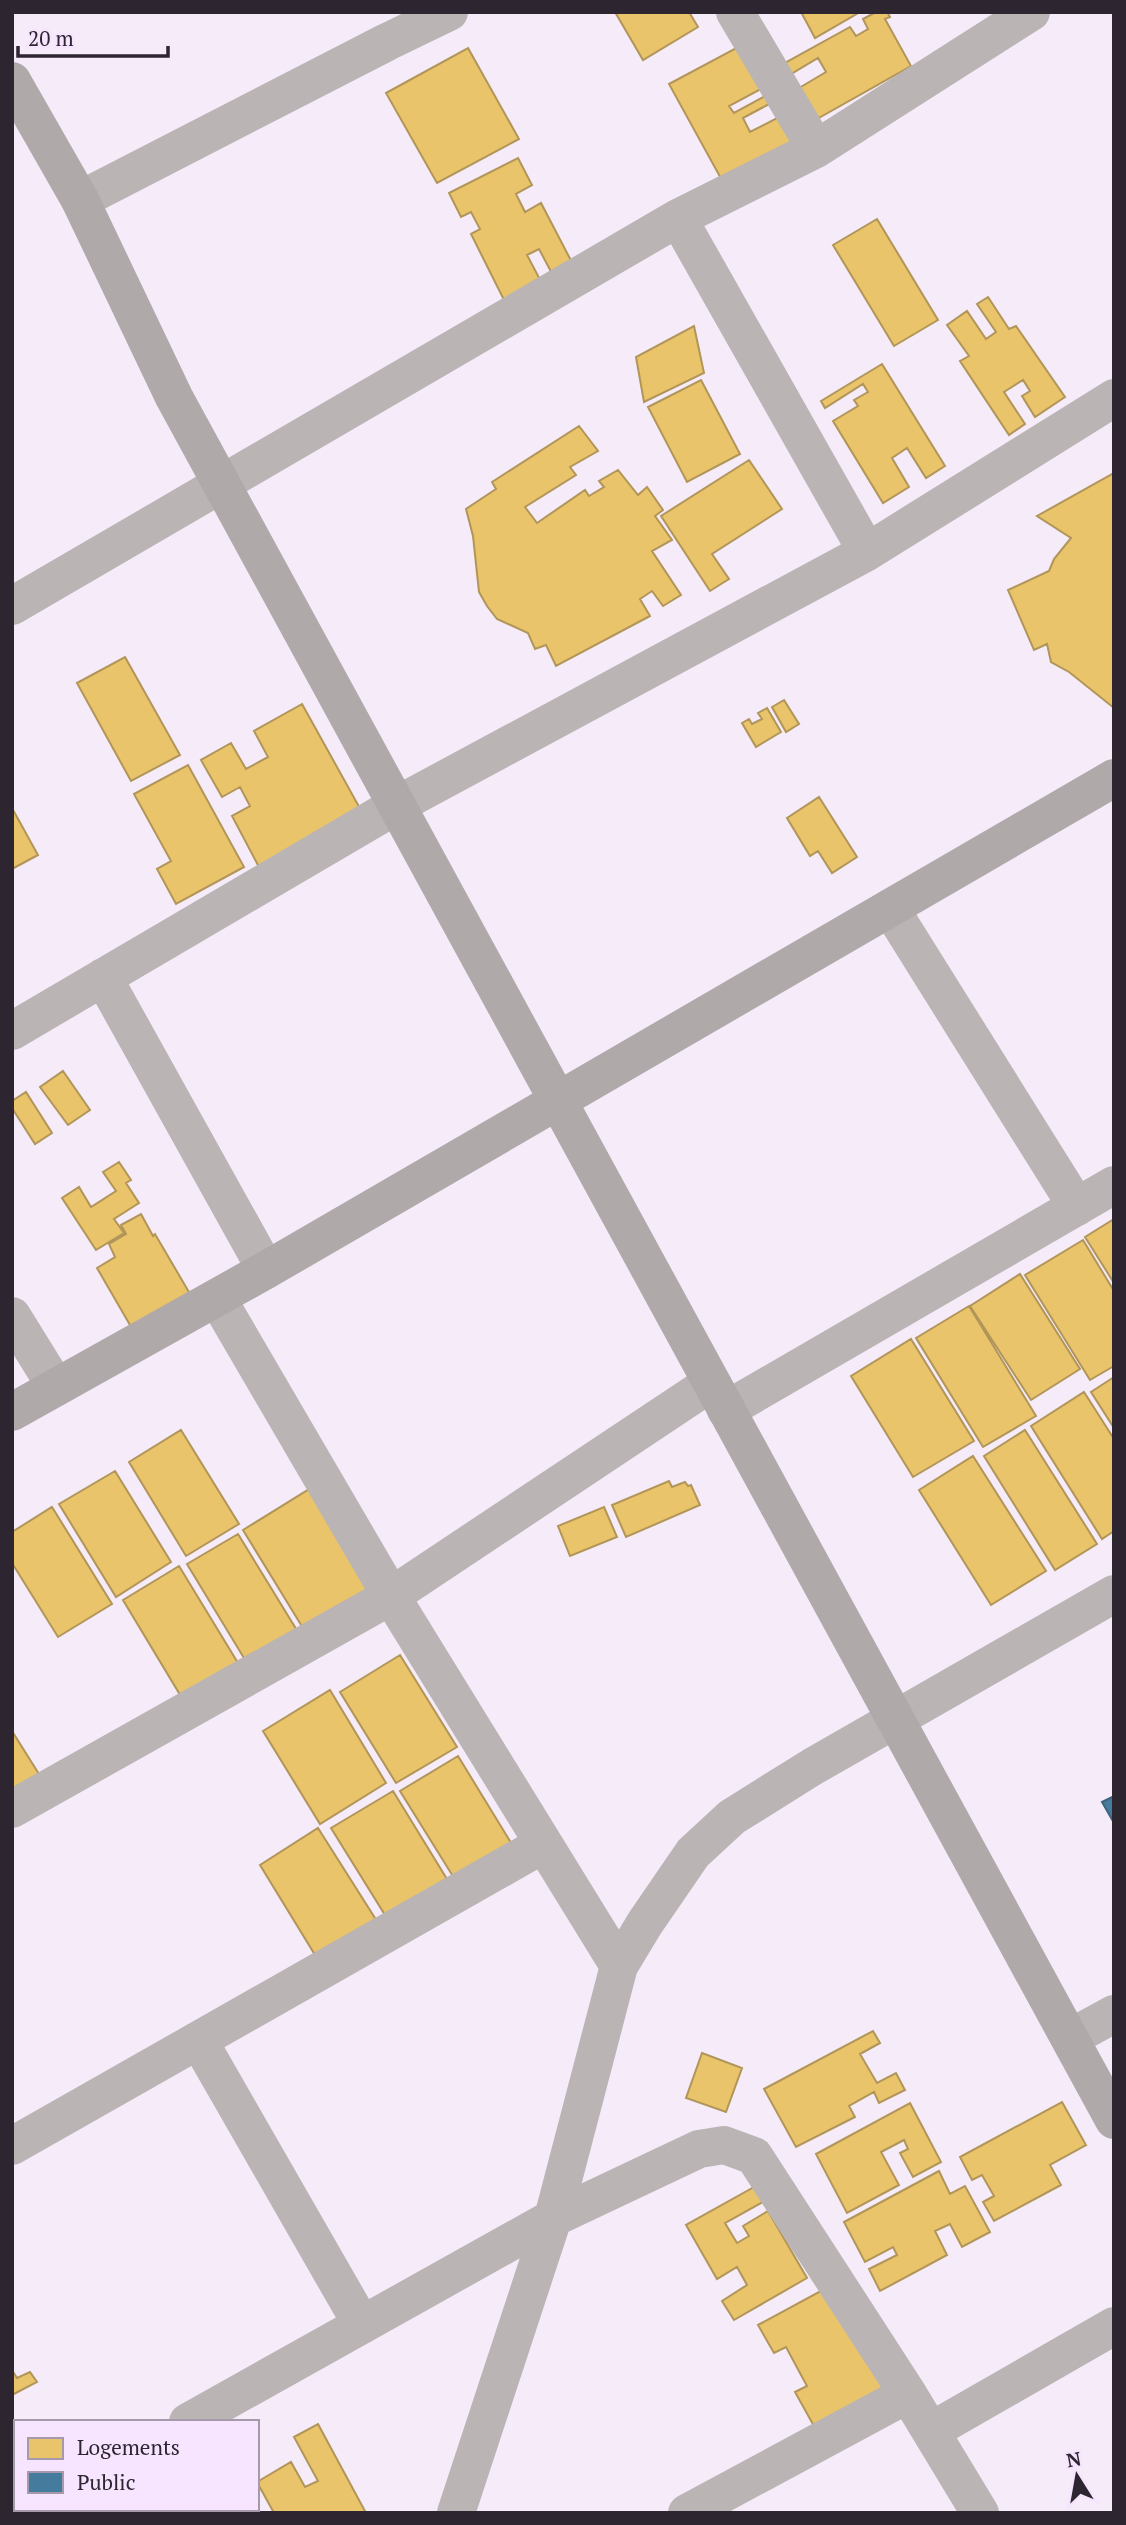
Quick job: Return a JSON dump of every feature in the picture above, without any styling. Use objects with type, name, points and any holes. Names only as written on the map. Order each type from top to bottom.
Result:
[{"type":"street","points":[[80,200],[379,27],[449,12]]},
{"type":"street","points":[[736,12],[816,149]]},
{"type":"street","points":[[12,606],[678,218],[816,149],[1031,12]]},
{"type":"street","points":[[12,81],[80,200],[174,397],[221,484],[1114,2120]]},
{"type":"street","points":[[678,218],[867,552]]},
{"type":"street","points":[[12,1031],[397,805],[867,552],[1114,398]]},
{"type":"street","points":[[12,1412],[217,1298],[1114,778]]},
{"type":"street","points":[[890,908],[1077,1207]]},
{"type":"street","points":[[103,977],[266,1269]]},
{"type":"street","points":[[12,1810],[391,1596],[719,1396],[1114,1185]]},
{"type":"street","points":[[217,1298],[391,1596],[619,1966]]},
{"type":"street","points":[[12,1317],[56,1387]]},
{"type":"street","points":[[456,2513],[553,2218],[619,1966],[693,1853],[732,1817],[812,1767],[1114,1594]]},
{"type":"street","points":[[12,2146],[542,1845]]},
{"type":"street","points":[[1070,2038],[1114,2014]]},
{"type":"street","points":[[199,2041],[362,2325]]},
{"type":"street","points":[[192,2420],[553,2218],[699,2148],[724,2145],[754,2157],[908,2394],[980,2513]]},
{"type":"street","points":[[930,2431],[1114,2326]]},
{"type":"street","points":[[687,2513],[908,2394]]},
{"type":"building: Logements","points":[[615,12],[689,12],[698,27],[643,60]]},
{"type":"building: Logements","points":[[801,12],[860,12],[815,38]]},
{"type":"building: Logements","points":[[876,12],[887,12],[890,17],[885,19],[911,66],[817,119],[799,88],[826,72],[818,58],[791,74],[785,63],[850,27],[856,36],[868,29],[863,19]]},
{"type":"building: Logements","points":[[740,46],[763,88],[729,106],[734,113],[767,95],[771,103],[743,118],[750,132],[779,117],[795,146],[724,184],[669,84]]},
{"type":"building: Logements","points":[[468,48],[519,139],[437,183],[386,93]]},
{"type":"building: Logements","points":[[518,158],[532,185],[516,194],[525,212],[541,203],[577,272],[557,283],[539,249],[527,255],[545,289],[508,308],[471,234],[480,229],[471,212],[461,217],[449,193]]},
{"type":"building: Logements","points":[[877,219],[938,320],[894,346],[833,245]]},
{"type":"building: Logements","points":[[988,297],[1009,329],[1016,326],[1065,397],[1035,417],[1022,396],[1030,391],[1023,380],[1004,392],[1025,424],[1009,435],[960,361],[969,356],[947,325],[967,311],[986,339],[996,332],[977,304]]},
{"type":"building: Logements","points":[[694,326],[704,373],[644,402],[636,357]]},
{"type":"building: Logements","points":[[882,364],[945,466],[926,478],[907,448],[892,458],[909,487],[883,503],[833,421],[858,406],[854,400],[868,392],[863,384],[825,408],[821,401]]},
{"type":"building: Logements","points":[[701,380],[740,454],[687,482],[648,407]]},
{"type":"building: Logements","points":[[579,426],[598,451],[570,467],[576,475],[525,507],[537,523],[585,490],[589,496],[604,487],[599,481],[618,470],[638,495],[647,487],[663,510],[655,516],[672,540],[652,551],[681,595],[663,606],[652,591],[640,599],[650,616],[556,666],[546,645],[535,649],[528,633],[497,619],[487,606],[479,592],[473,536],[466,509],[496,489],[492,482]]},
{"type":"building: Logements","points":[[749,460],[782,509],[712,554],[729,579],[710,591],[661,516]]},
{"type":"building: Logements","points":[[1114,473],[1114,708],[1069,672],[1051,662],[1047,644],[1034,650],[1008,590],[1049,571],[1054,559],[1071,538],[1037,516]]},
{"type":"building: Logements","points":[[125,657],[180,755],[131,781],[77,683]]},
{"type":"building: Logements","points":[[784,700],[799,724],[786,732],[772,707]]},
{"type":"building: Logements","points":[[302,704],[362,812],[260,869],[232,816],[250,806],[240,787],[222,797],[201,760],[231,743],[246,769],[268,757],[254,731]]},
{"type":"building: Logements","points":[[767,708],[781,732],[756,747],[742,723],[749,719],[752,724],[762,719],[758,713]]},
{"type":"building: Logements","points":[[188,765],[244,867],[176,904],[157,869],[171,861],[134,794]]},
{"type":"building: Logements","points":[[819,797],[857,857],[832,873],[818,851],[810,856],[787,818]]},
{"type":"building: Logements","points":[[12,808],[38,855],[12,869]]},
{"type":"building: Logements","points":[[63,1071],[90,1110],[68,1125],[40,1087]]},
{"type":"building: Logements","points":[[26,1092],[52,1133],[35,1144],[12,1108],[12,1101]]},
{"type":"building: Logements","points":[[119,1162],[131,1180],[126,1183],[139,1203],[114,1219],[124,1233],[96,1250],[62,1198],[79,1187],[91,1207],[116,1191],[103,1172]]},
{"type":"building: Logements","points":[[141,1214],[193,1299],[134,1332],[97,1268],[115,1257],[109,1244],[126,1234],[121,1225]]},
{"type":"building: Logements","points":[[1114,1219],[1114,1283],[1085,1237]]},
{"type":"building: Logements","points":[[1083,1240],[1114,1291],[1114,1366],[1090,1380],[1025,1275]]},
{"type":"building: Logements","points":[[1020,1274],[1080,1369],[1031,1400],[970,1306]]},
{"type":"building: Logements","points":[[969,1306],[1036,1416],[983,1447],[916,1338]]},
{"type":"building: Logements","points":[[911,1339],[974,1441],[913,1477],[851,1376]]},
{"type":"building: Logements","points":[[1114,1377],[1114,1428],[1091,1392]]},
{"type":"building: Logements","points":[[1084,1392],[1114,1439],[1114,1531],[1102,1539],[1031,1426]]},
{"type":"building: Logements","points":[[181,1430],[239,1524],[186,1556],[129,1462]]},
{"type":"building: Logements","points":[[1025,1430],[1097,1544],[1055,1570],[984,1456]]},
{"type":"building: Logements","points":[[973,1456],[1046,1571],[991,1605],[919,1490]]},
{"type":"building: Logements","points":[[115,1471],[171,1562],[116,1597],[59,1504]]},
{"type":"building: Logements","points":[[669,1481],[672,1487],[685,1482],[688,1486],[691,1485],[700,1505],[626,1537],[612,1505]]},
{"type":"building: Logements","points":[[311,1488],[374,1592],[306,1633],[243,1530]]},
{"type":"building: Logements","points":[[52,1507],[112,1604],[58,1637],[12,1563],[12,1532]]},
{"type":"building: Logements","points":[[604,1507],[617,1537],[570,1556],[558,1526]]},
{"type":"building: Logements","points":[[238,1534],[301,1637],[250,1668],[187,1564]]},
{"type":"building: Logements","points":[[179,1566],[241,1668],[185,1703],[123,1600]]},
{"type":"building: Logements","points":[[400,1655],[457,1747],[396,1783],[340,1692]]},
{"type":"building: Logements","points":[[330,1690],[386,1783],[320,1824],[263,1731]]},
{"type":"building: Logements","points":[[12,1731],[44,1782],[12,1801]]},
{"type":"building: Logements","points":[[458,1756],[516,1851],[459,1886],[400,1791]]},
{"type":"building: Logements","points":[[393,1791],[450,1884],[390,1923],[331,1828]]},
{"type":"building: Logements","points":[[318,1828],[380,1926],[320,1963],[260,1865]]},
{"type":"building: Logements","points":[[873,2031],[880,2043],[860,2054],[877,2083],[896,2073],[905,2090],[879,2103],[874,2092],[849,2106],[855,2117],[796,2147],[764,2089]]},
{"type":"building: Logements","points":[[702,2053],[742,2068],[726,2112],[686,2098]]},
{"type":"building: Logements","points":[[1062,2102],[1086,2145],[1050,2165],[1061,2185],[994,2221],[983,2202],[994,2196],[982,2175],[972,2180],[960,2157]]},
{"type":"building: Logements","points":[[910,2103],[941,2162],[913,2177],[900,2153],[908,2149],[904,2140],[881,2152],[899,2185],[847,2213],[816,2154]]},
{"type":"building: Logements","points":[[939,2171],[950,2194],[965,2186],[990,2232],[962,2247],[950,2224],[935,2231],[947,2255],[880,2291],[869,2269],[897,2255],[893,2247],[865,2262],[844,2222]]},
{"type":"building: Logements","points":[[754,2187],[763,2202],[725,2223],[737,2243],[749,2236],[743,2226],[768,2211],[807,2278],[734,2320],[722,2301],[747,2285],[737,2267],[717,2279],[686,2225]]},
{"type":"building: Logements","points":[[830,2286],[887,2389],[815,2428],[795,2392],[807,2386],[786,2347],[774,2353],[758,2325]]},
{"type":"building: Logements","points":[[12,2370],[17,2378],[30,2372],[37,2382],[12,2395]]},
{"type":"building: Logements","points":[[318,2424],[366,2513],[274,2513],[259,2481],[291,2462],[305,2487],[318,2481],[294,2437]]},
{"type":"building: Public","points":[[1114,1796],[1114,1823],[1102,1802]]}]
